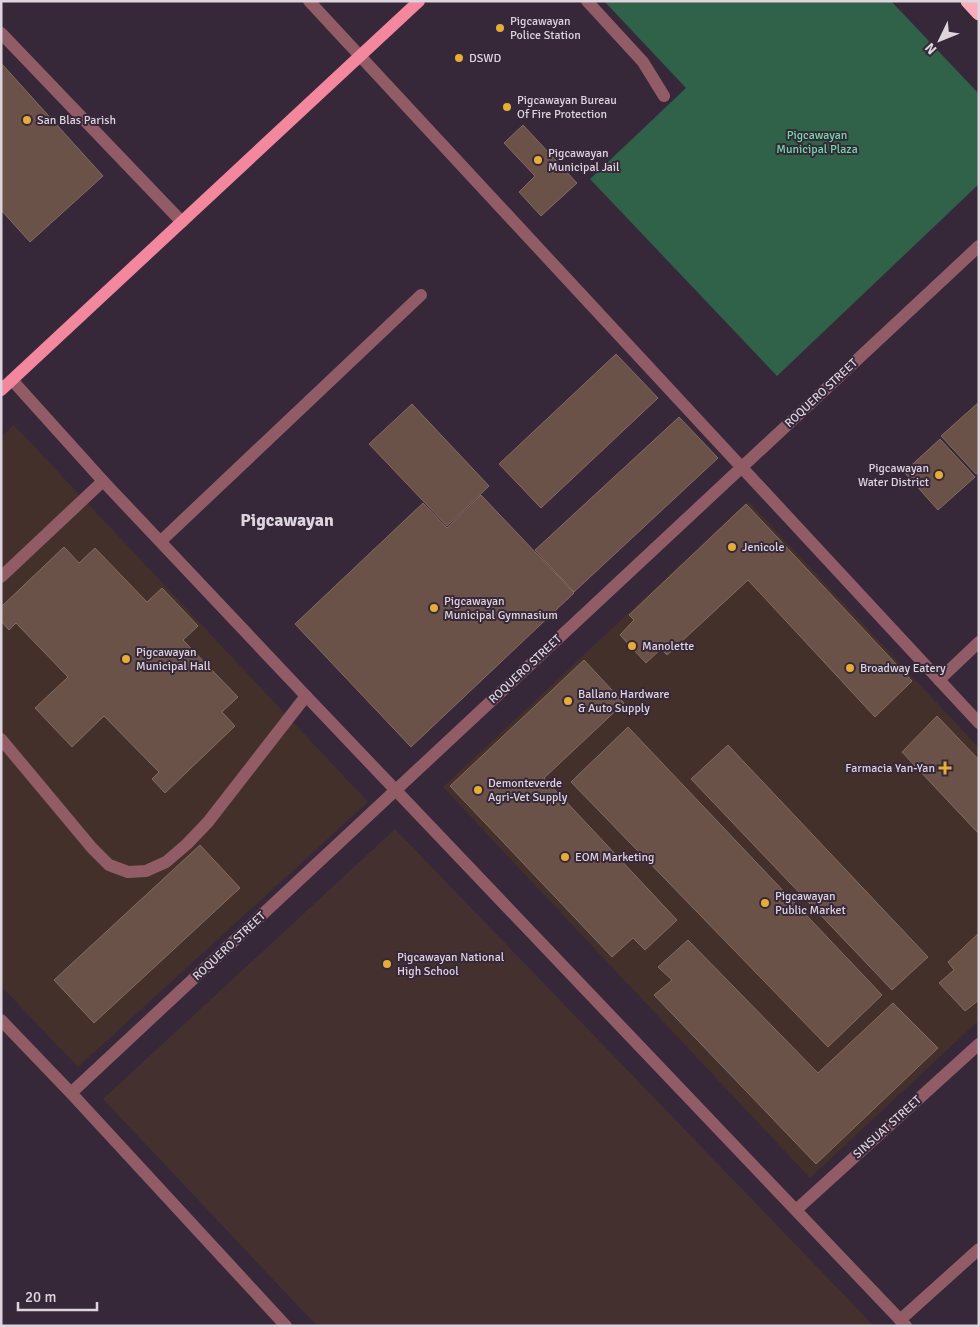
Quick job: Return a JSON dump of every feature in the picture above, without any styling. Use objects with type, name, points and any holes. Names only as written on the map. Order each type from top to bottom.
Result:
[{"type":"highway","points":[[968,1],[979,13]]},
{"type":"main road","points":[[1,390],[419,1]]},
{"type":"street","points":[[309,1],[979,723]]},
{"type":"street","points":[[586,1],[643,62],[664,96]]},
{"type":"street","points":[[1,33],[182,222]]},
{"type":"street","name":"ROQUERO STREET","points":[[71,1093],[979,246]]},
{"type":"street","points":[[160,542],[421,295]]},
{"type":"street","points":[[12,380],[160,542],[903,1323],[979,1249]]},
{"type":"street","points":[[1,576],[103,481]]},
{"type":"street","points":[[939,680],[979,642]]},
{"type":"street","points":[[1,739],[92,848],[110,864],[128,872],[146,871],[166,862],[201,829],[306,696]]},
{"type":"street","points":[[1,1020],[71,1093],[281,1324]]},
{"type":"street","name":"SINSUAT STREET","points":[[796,1210],[979,1044]]},
{"type":"shaded area","points":[[14,425],[368,802],[78,1067],[1,986],[1,437]]},
{"type":"shaded area","name":"Pigcawayan Public Market","points":[[748,501],[979,748],[979,1020],[810,1178],[443,787]]},
{"type":"shaded area","name":"Pigcawayan National High School","points":[[395,829],[874,1326],[317,1326],[103,1099]]},
{"type":"green space","name":"Pigcawayan Municipal Plaza","points":[[604,1],[891,1],[979,94],[979,184],[777,376],[590,179],[686,88]]},
{"type":"building","name":"San Blas Parish","points":[[1,63],[103,176],[30,242],[1,210]]},
{"type":"building","name":"Pigcawayan Municipal Jail","points":[[523,125],[577,183],[541,216],[519,192],[535,176],[504,143]]},
{"type":"building","points":[[616,354],[658,398],[541,508],[499,464]]},
{"type":"building","points":[[979,402],[979,472],[976,474],[941,436]]},
{"type":"building","points":[[412,404],[489,486],[447,526],[369,444]]},
{"type":"building","points":[[679,417],[718,458],[574,592],[535,550]]},
{"type":"building","name":"Pigcawayan Water District","points":[[940,439],[975,477],[938,510],[904,472]]},
{"type":"building","name":"Pigcawayan Municipal Gymnasium","points":[[481,495],[574,593],[411,747],[295,624],[423,503],[447,528]]},
{"type":"building","points":[[746,504],[912,681],[875,717],[748,580],[667,655],[661,649],[646,663],[620,635],[634,620],[629,615]]},
{"type":"building","name":"Pigcawayan Municipal Hall","points":[[64,547],[79,563],[95,548],[147,602],[162,588],[198,626],[183,640],[238,697],[222,712],[235,726],[165,793],[152,779],[159,772],[104,716],[72,747],[35,708],[68,677],[16,623],[9,630],[1,621],[1,607]]},
{"type":"building","points":[[584,660],[624,703],[544,778],[677,920],[645,950],[633,938],[612,957],[450,786]]},
{"type":"building","points":[[937,716],[979,760],[979,834],[902,752]]},
{"type":"building","points":[[628,727],[882,995],[828,1047],[571,782]]},
{"type":"building","points":[[728,745],[928,957],[892,990],[691,779]]},
{"type":"building","points":[[200,845],[240,888],[94,1023],[54,980]]},
{"type":"building","points":[[979,933],[979,1000],[965,1011],[939,983],[954,970],[948,962]]},
{"type":"building","points":[[688,940],[818,1073],[893,1003],[938,1048],[816,1164],[654,995],[672,980],[658,967]]},
{"type":"place","name":"Pigcawayan Police Station","points":[[500,28]]},
{"type":"place","name":"DSWD","points":[[459,58]]},
{"type":"place","name":"Pigcawayan Bureau Of Fire Protection","points":[[507,107]]},
{"type":"place","name":"San Blas Parish","points":[[27,120]]},
{"type":"place","name":"Pigcawayan Municipal Jail","points":[[538,160]]},
{"type":"place","name":"Pigcawayan Water District","points":[[939,475]]},
{"type":"place","name":"Jenicole","points":[[732,547]]},
{"type":"place","name":"Pigcawayan Municipal Gymnasium","points":[[434,608]]},
{"type":"place","name":"Manolette","points":[[632,646]]},
{"type":"place","name":"Pigcawayan Municipal Hall","points":[[126,659]]},
{"type":"place","name":"Broadway Eatery","points":[[850,668]]},
{"type":"place","name":"Ballano Hardware & Auto Supply","points":[[568,701]]},
{"type":"place","name":"Farmacia Yan-Yan","points":[[945,768]]},
{"type":"place","name":"Demonteverde Agri-Vet Supply","points":[[478,790]]},
{"type":"place","name":"EOM Marketing","points":[[565,857]]},
{"type":"place","name":"Pigcawayan Public Market","points":[[765,903]]},
{"type":"place","name":"Pigcawayan National High School","points":[[387,964]]},
{"type":"district","name":"Pigcawayan","points":[[287,520]]}]
